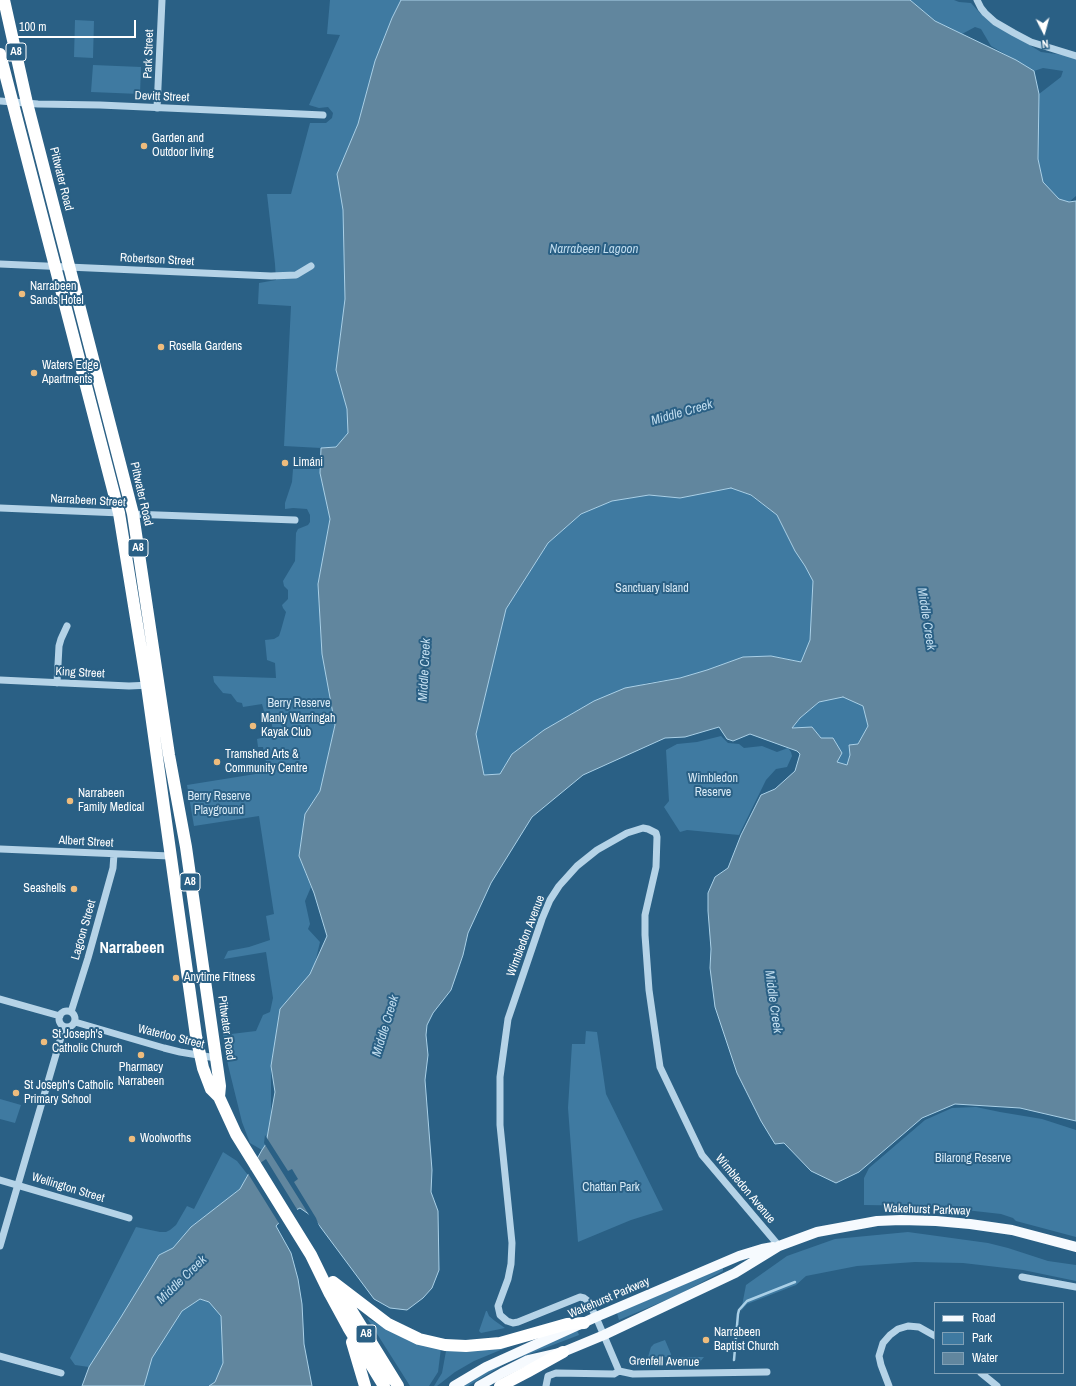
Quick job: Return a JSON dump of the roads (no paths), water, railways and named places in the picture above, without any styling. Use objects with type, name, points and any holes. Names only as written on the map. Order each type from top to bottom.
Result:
[{"type":"highway","name":"Pittwater Road","points":[[4,0],[27,103],[133,514],[153,685],[170,856],[195,1028],[201,1056],[211,1089],[219,1097],[236,1134],[290,1219],[348,1327],[384,1386]]},
{"type":"highway","name":"Pittwater Road","points":[[0,54],[119,513],[153,685],[169,755],[186,847],[220,1086],[219,1097]]},
{"type":"highway","name":"Pittwater Road","points":[[311,1256],[333,1282],[398,1386]]},
{"type":"highway","points":[[333,1282],[388,1324],[419,1339],[445,1345],[466,1346],[500,1343],[567,1324],[584,1323]]},
{"type":"highway","name":"Pittwater Road","points":[[348,1327],[365,1386]]},
{"type":"highway","points":[[500,1386],[563,1352]]},
{"type":"main road","name":"Wakehurst Parkway","points":[[479,1386],[528,1360],[563,1352],[604,1336],[735,1274],[779,1246],[800,1237],[835,1228],[871,1222],[900,1220],[951,1222],[990,1226],[1076,1247]]},
{"type":"main road","name":"Wakehurst Parkway","points":[[454,1386],[486,1366],[596,1317],[725,1262],[762,1249],[779,1246]]},
{"type":"main road","points":[[725,1262],[735,1274]]},
{"type":"street","name":"Park Street","points":[[158,108],[162,0]]},
{"type":"street","points":[[977,0],[985,13],[995,22],[1014,33],[1030,42],[1076,56]]},
{"type":"street","name":"Devitt Street","points":[[0,101],[323,115]]},
{"type":"street","name":"Robertson Street","points":[[0,264],[271,276],[296,276],[311,266]]},
{"type":"street","name":"Narrabeen Street","points":[[0,508],[295,520]]},
{"type":"street","points":[[57,683],[61,639],[67,626]]},
{"type":"street","name":"King Street","points":[[0,680],[153,685]]},
{"type":"street","name":"Wimbledon Avenue","points":[[619,1371],[596,1317],[588,1301],[584,1298],[580,1297],[518,1322],[507,1320],[500,1314],[498,1306],[508,1279],[511,1264],[512,1243],[500,1125],[500,1078],[508,1020],[542,919],[550,900],[559,886],[577,866],[597,850],[627,833],[643,828],[656,833],[657,837],[656,867],[645,915],[645,934],[649,990],[660,1067],[702,1155],[779,1246]]},
{"type":"street","name":"Albert Street","points":[[0,849],[170,856]]},
{"type":"street","name":"Lagoon Street","points":[[71,1012],[113,868],[114,854]]},
{"type":"street","points":[[0,999],[58,1016]]},
{"type":"street","points":[[58,1016],[64,1012],[71,1012],[74,1015],[74,1023],[70,1027],[64,1027]]},
{"type":"street","points":[[58,1016],[64,1027]]},
{"type":"street","name":"Waterloo Street","points":[[74,1023],[164,1048],[216,1058]]},
{"type":"street","points":[[0,1246],[64,1027]]},
{"type":"street","name":"Wellington Street","points":[[0,1180],[129,1218]]},
{"type":"street","points":[[1022,1277],[1076,1287]]},
{"type":"street","points":[[889,1386],[879,1356],[883,1343],[890,1335],[898,1329],[908,1326],[919,1327],[934,1335]]},
{"type":"street","points":[[0,1356],[61,1373]]},
{"type":"street","name":"Grenfell Avenue","points":[[546,1386],[548,1376],[556,1373],[614,1374],[619,1371],[633,1374],[767,1372]]},
{"type":"street","points":[[982,1374],[997,1386]]},
{"type":"water","name":"Narrabeen Lagoon","points":[[401,0],[910,0],[935,21],[1016,60],[1034,71],[1039,94],[1038,159],[1043,182],[1059,199],[1069,202],[1076,201],[1076,1121],[1020,1108],[955,1104],[922,1118],[859,1172],[836,1183],[811,1171],[784,1143],[775,1144],[761,1121],[737,1073],[715,1007],[710,968],[711,949],[708,893],[715,877],[728,868],[741,835],[761,795],[775,789],[795,771],[800,754],[797,751],[750,734],[733,741],[727,739],[719,727],[685,737],[665,738],[583,775],[532,817],[491,883],[468,933],[463,955],[451,990],[433,1013],[427,1025],[426,1035],[428,1055],[425,1080],[432,1170],[431,1192],[438,1211],[439,1270],[432,1288],[423,1298],[407,1310],[390,1308],[374,1299],[313,1217],[300,1208],[286,1215],[276,1226],[291,1253],[298,1279],[302,1304],[304,1344],[312,1386],[209,1386],[215,1382],[223,1363],[221,1316],[209,1302],[200,1299],[182,1311],[152,1358],[144,1386],[82,1386],[89,1367],[159,1255],[173,1248],[191,1227],[240,1189],[266,1144],[275,1092],[271,1066],[280,1009],[310,974],[327,936],[314,893],[299,856],[305,814],[320,791],[335,725],[322,654],[318,584],[330,519],[320,473],[321,448],[336,447],[348,433],[347,409],[336,370],[345,299],[343,210],[337,174],[358,124],[375,61],[392,18]],"holes":[[[731,488],[751,495],[777,515],[795,551],[813,581],[810,640],[801,662],[771,656],[743,657],[680,678],[625,688],[594,701],[544,730],[512,754],[500,774],[484,775],[476,734],[506,609],[548,543],[581,514],[612,501],[649,495],[680,498]],[[843,697],[863,706],[868,726],[858,744],[849,745],[850,755],[847,765],[837,762],[842,753],[833,738],[821,738],[812,727],[792,728],[800,718],[819,702]]]},
{"type":"waterway","points":[[734,1360],[739,1310],[747,1301],[795,1282]]},
{"type":"place","name":"Garden and Outdoor living","points":[[144,146]]},
{"type":"place","name":"Narrabeen Sands Hotel","points":[[22,294]]},
{"type":"place","name":"Rosella Gardens","points":[[161,347]]},
{"type":"place","name":"Waters Edge Apartments","points":[[34,373]]},
{"type":"place","name":"Limáni","points":[[285,463]]},
{"type":"place","name":"Manly Warringah Kayak Club","points":[[253,726]]},
{"type":"place","name":"Tramshed Arts & Community Centre","points":[[217,762]]},
{"type":"place","name":"Narrabeen Family Medical","points":[[70,801]]},
{"type":"place","name":"Seashells","points":[[74,889]]},
{"type":"place","name":"Anytime Fitness","points":[[176,978]]},
{"type":"place","name":"St Joseph's Catholic Church","points":[[44,1042]]},
{"type":"place","name":"Pharmacy Narrabeen","points":[[141,1055]]},
{"type":"place","name":"St Joseph's Catholic Primary School","points":[[16,1093]]},
{"type":"place","name":"Woolworths","points":[[132,1139]]},
{"type":"place","name":"Narrabeen Baptist Church","points":[[706,1340]]},
{"type":"district","name":"Narrabeen","points":[[132,949]]},
{"type":"water label","name":"Middle Creek","points":[[682,413]]},
{"type":"water label","name":"Middle Creek","points":[[926,619]]},
{"type":"water label","name":"Middle Creek","points":[[425,670]]},
{"type":"water label","name":"Middle Creek","points":[[773,1002]]},
{"type":"water label","name":"Middle Creek","points":[[386,1026]]},
{"type":"water label","name":"Middle Creek","points":[[182,1280]]},
{"type":"park label","name":"Sanctuary Island","points":[[652,589]]},
{"type":"park label","name":"Berry Reserve","points":[[299,704]]},
{"type":"park label","name":"Wimbledon Reserve","points":[[713,786]]},
{"type":"park label","name":"Berry Reserve Playground","points":[[219,804]]},
{"type":"park label","name":"Bilarong Reserve","points":[[973,1159]]},
{"type":"park label","name":"Chattan Park","points":[[611,1188]]}]
